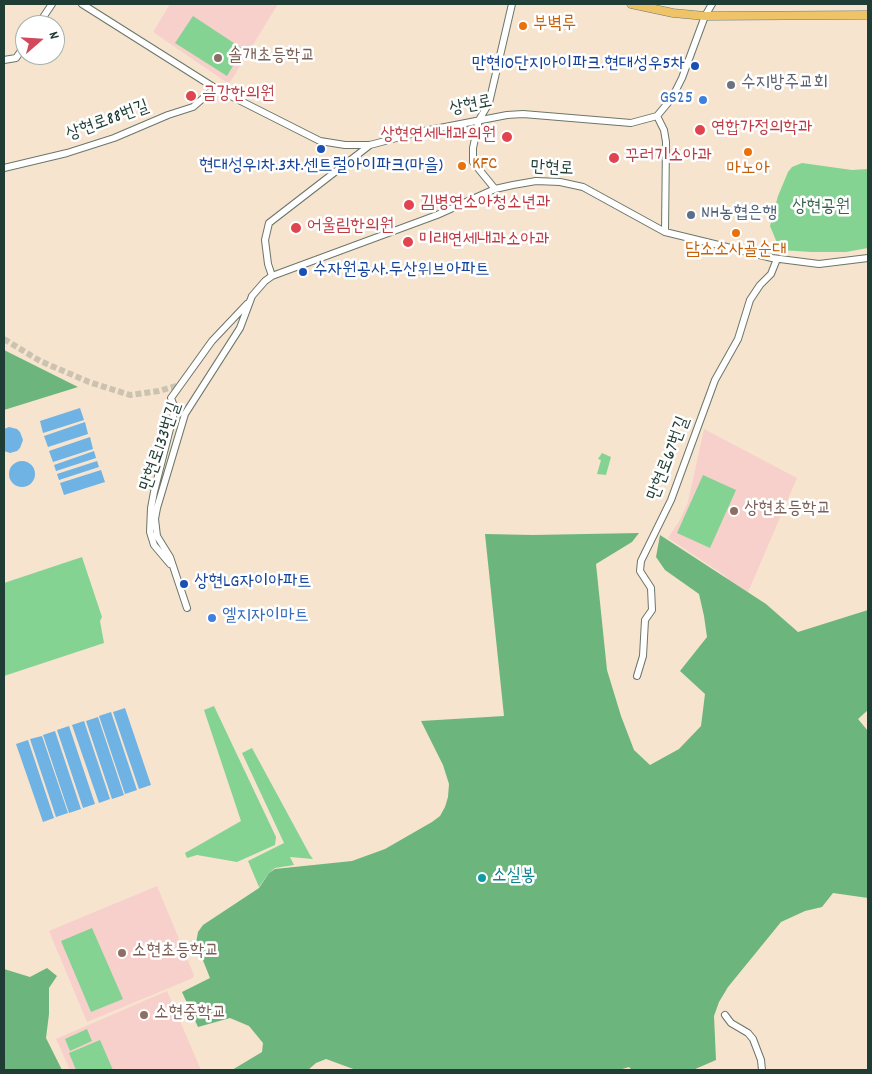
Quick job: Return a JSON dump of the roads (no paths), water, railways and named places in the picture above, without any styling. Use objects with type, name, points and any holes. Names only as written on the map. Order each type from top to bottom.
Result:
[{"type":"main road","points":[[631,4],[673,13],[705,16],[868,15]]},
{"type":"street","points":[[45,15],[52,4]]},
{"type":"street","name":"상현로","points":[[82,4],[215,88],[320,141],[345,145],[370,145],[479,120],[522,114],[631,123],[657,116]]},
{"type":"street","points":[[495,189],[473,162],[473,148],[479,120],[489,103],[512,4]]},
{"type":"street","points":[[665,232],[666,142],[664,130],[657,116],[672,98],[679,85],[705,16],[712,4]]},
{"type":"street","name":"상현로88번길","points":[[4,168],[67,154],[114,138],[193,106],[215,88]]},
{"type":"street","points":[[272,276],[268,264],[265,240],[269,223],[370,145]]},
{"type":"street","name":"만현로","points":[[248,303],[259,286],[272,276],[437,215],[495,189],[536,181],[560,182],[583,187],[665,232],[777,259],[819,264],[868,258]]},
{"type":"street","name":"만현로67번길","points":[[637,676],[643,656],[645,620],[652,610],[651,588],[640,571],[641,561],[671,500],[715,380],[738,339],[750,300],[760,285],[771,274],[777,259]]},
{"type":"street","points":[[173,567],[154,546],[150,532],[154,492],[175,409],[171,398],[212,341],[248,303]]},
{"type":"street","name":"만현로133번길","points":[[187,608],[167,552],[157,536],[155,528],[157,508],[185,414],[240,328],[248,303]]},
{"type":"street","points":[[724,1015],[730,1023],[748,1033],[753,1039],[761,1060],[762,1070]]},
{"type":"water","points":[[80,408],[84,420],[43,433],[40,421]]},
{"type":"water","points":[[85,422],[88,434],[48,447],[44,436]]},
{"type":"water","points":[[9,427],[17,429],[23,440],[17,451],[10,453],[4,451],[4,429]]},
{"type":"water","points":[[90,437],[93,449],[53,462],[49,451]]},
{"type":"water","points":[[94,451],[96,458],[56,471],[54,465]]},
{"type":"water","points":[[22,461],[31,465],[35,474],[31,483],[22,487],[13,483],[9,474],[13,465]]},
{"type":"water","points":[[97,461],[99,467],[59,480],[57,474]]},
{"type":"water","points":[[101,470],[105,482],[64,495],[60,483]]},
{"type":"water","points":[[125,708],[151,785],[139,789],[113,712]]},
{"type":"water","points":[[111,712],[137,790],[125,794],[99,716]]},
{"type":"water","points":[[98,717],[124,795],[112,799],[86,721]]},
{"type":"water","points":[[84,721],[110,799],[99,803],[72,725]]},
{"type":"water","points":[[69,726],[95,804],[83,808],[57,730]]},
{"type":"water","points":[[55,731],[81,809],[69,813],[43,735]]},
{"type":"water","points":[[42,736],[68,813],[56,817],[30,739]]},
{"type":"water","points":[[28,740],[54,818],[43,822],[16,744]]},
{"type":"tunnel","points":[[4,339],[40,361],[89,382],[130,395],[159,391],[180,385]]},
{"type":"place","name":"부벽루","points":[[523,26]]},
{"type":"place","name":"솔개초등학교","points":[[218,58]]},
{"type":"place","name":"만현10단지아이파크.현대성우5차","points":[[695,66]]},
{"type":"place","name":"수지방주교회","points":[[731,85]]},
{"type":"place","name":"금강한의원","points":[[191,96]]},
{"type":"place","name":"GS25","points":[[703,100]]},
{"type":"place","name":"연합가정의학과","points":[[700,130]]},
{"type":"place","name":"상현연세내과의원","points":[[507,137]]},
{"type":"place","name":"현대성우1차.3차.센트럴아이파크(마을)","points":[[321,149]]},
{"type":"place","name":"마노아","points":[[748,152]]},
{"type":"place","name":"꾸러기소아과","points":[[614,158]]},
{"type":"place","name":"KFC","points":[[462,166]]},
{"type":"place","name":"김병연소아청소년과","points":[[409,205]]},
{"type":"place","name":"NH농협은행","points":[[691,215]]},
{"type":"place","name":"어울림한의원","points":[[296,228]]},
{"type":"place","name":"담소소사골순대","points":[[736,233]]},
{"type":"place","name":"미래연세내과소아과","points":[[408,242]]},
{"type":"place","name":"수자원공사.두산위브아파트","points":[[303,272]]},
{"type":"place","name":"상현초등학교","points":[[734,511]]},
{"type":"place","name":"상현LG자이아파트","points":[[184,584]]},
{"type":"place","name":"엘지자이마트","points":[[212,618]]},
{"type":"place","name":"소실봉","points":[[482,878]]},
{"type":"place","name":"소현초등학교","points":[[122,953]]},
{"type":"place","name":"소현중학교","points":[[144,1015]]},
{"type":"park label","name":"상현공원","points":[[821,209]]}]
